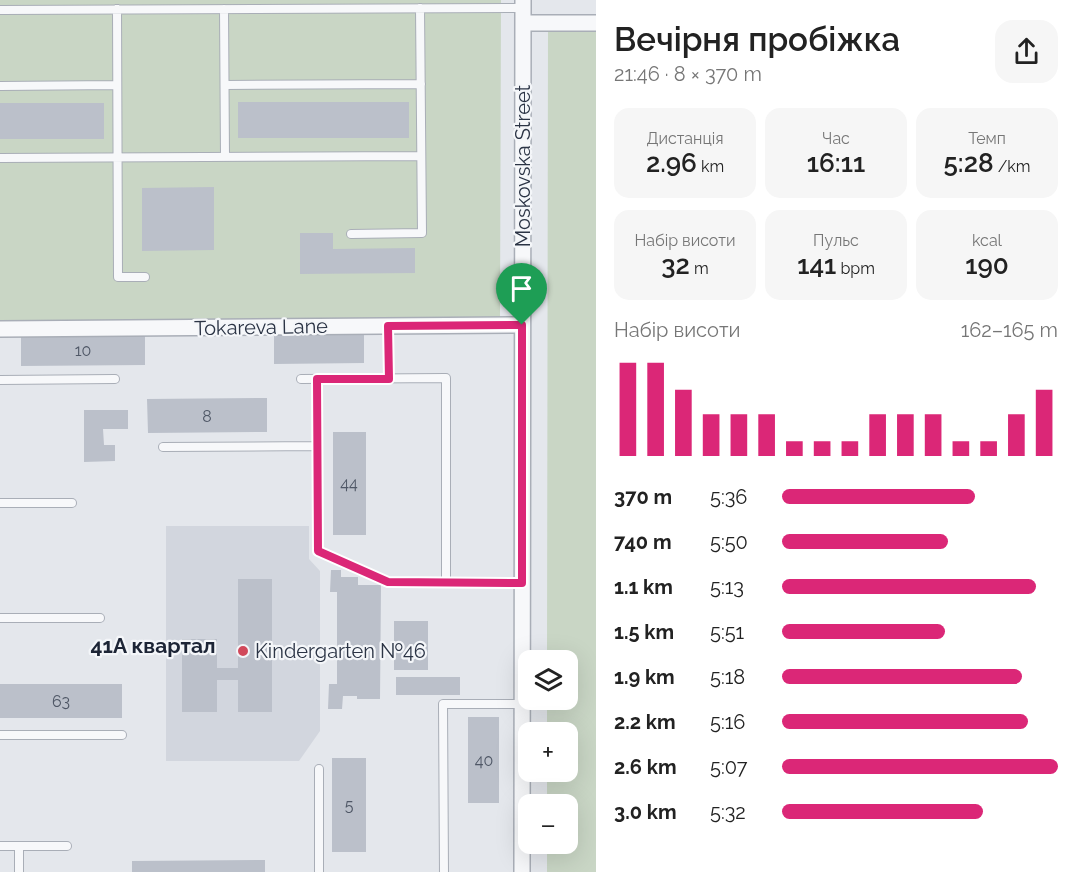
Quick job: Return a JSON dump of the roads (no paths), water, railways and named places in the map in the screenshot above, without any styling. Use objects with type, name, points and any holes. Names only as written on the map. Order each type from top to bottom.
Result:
[{"type":"street","name":"Moskovska Street","points":[[522,650],[523,4]]},
{"type":"street","points":[[523,24],[596,23]]},
{"type":"street","name":"Tokareva Lane","points":[[0,329],[522,325]]},
{"type":"street","name":"Moskovska Street","points":[[522,710],[522,872]]},
{"type":"lane","points":[[0,10],[420,8],[523,4]]},
{"type":"lane","points":[[351,234],[422,233],[420,8]]},
{"type":"lane","points":[[117,9],[118,277],[145,277]]},
{"type":"lane","points":[[224,9],[225,157]]},
{"type":"lane","points":[[225,85],[421,84]]},
{"type":"lane","points":[[0,86],[117,86]]},
{"type":"lane","points":[[0,158],[421,156]]},
{"type":"lane","points":[[388,326],[389,379]]},
{"type":"lane","points":[[301,379],[446,378],[446,582]]},
{"type":"lane","points":[[0,380],[115,379]]},
{"type":"lane","points":[[317,379],[318,551],[388,582],[522,583]]},
{"type":"lane","points":[[163,447],[317,446]]},
{"type":"lane","points":[[0,503],[72,503]]},
{"type":"lane","points":[[0,618],[100,618]]},
{"type":"lane","points":[[444,872],[443,704],[518,704]]},
{"type":"lane","points":[[0,735],[122,735]]},
{"type":"lane","points":[[319,769],[319,872]]},
{"type":"lane","points":[[0,846],[67,846]]},
{"type":"lane","points":[[19,846],[19,872]]},
{"type":"place","name":"Kindergarten №46","points":[[243,651]]},
{"type":"district","name":"41А квартал","points":[[153,646]]}]
